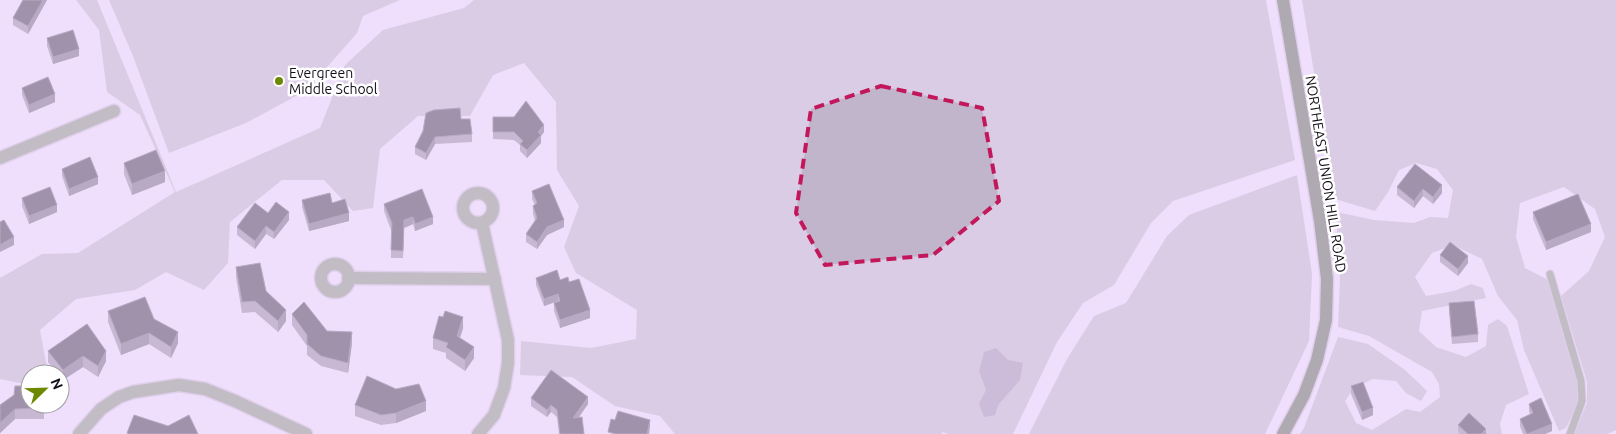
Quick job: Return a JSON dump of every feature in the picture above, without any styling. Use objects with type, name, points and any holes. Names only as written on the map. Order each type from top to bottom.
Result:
[{"type":"street","name":"NORTHEAST UNION HILL ROAD","points":[[1283,0],[1320,221],[1327,279],[1326,320],[1317,360],[1304,395],[1283,434]]},
{"type":"street","points":[[0,158],[114,111]]},
{"type":"street","points":[[478,434],[494,416],[504,388],[508,363],[508,340],[482,223]]},
{"type":"street","points":[[348,278],[495,279]]},
{"type":"street","points":[[79,434],[101,409],[119,397],[133,392],[179,385],[205,390],[235,401],[306,434]]},
{"type":"lane","points":[[1550,274],[1581,381],[1582,401],[1570,434]]},
{"type":"highlighted area","points":[[881,86],[982,108],[999,201],[933,255],[825,265],[796,213],[811,109]]},
{"type":"shaded area","points":[[76,0],[97,0],[176,192],[320,128],[345,65],[383,30],[464,8],[474,0],[1266,0],[1295,160],[1173,201],[1151,223],[1114,285],[1083,303],[1057,342],[1013,434],[948,434],[943,432],[941,434],[675,434],[660,416],[615,406],[572,377],[520,375],[521,341],[591,348],[636,339],[637,310],[576,273],[564,247],[579,206],[557,170],[556,102],[524,63],[493,75],[470,116],[418,116],[380,149],[373,208],[353,211],[324,180],[282,180],[230,222],[228,263],[204,290],[166,272],[135,290],[76,299],[40,330],[46,364],[20,364],[20,383],[0,379],[0,278],[42,254],[78,253],[175,192],[140,115],[107,92],[99,30]]},
{"type":"shaded area","points":[[109,0],[400,0],[363,16],[357,33],[307,90],[246,123],[169,153],[133,56]]},
{"type":"shaded area","points":[[1302,0],[1616,0],[1616,430],[1607,434],[1574,434],[1587,403],[1587,382],[1561,296],[1589,271],[1605,237],[1595,209],[1564,187],[1520,203],[1516,237],[1525,268],[1548,280],[1577,381],[1578,403],[1566,428],[1559,431],[1524,350],[1517,320],[1498,296],[1482,259],[1453,245],[1432,253],[1415,277],[1426,296],[1454,291],[1471,284],[1483,288],[1486,298],[1422,311],[1419,331],[1436,347],[1466,357],[1486,346],[1488,325],[1498,319],[1507,326],[1529,394],[1506,405],[1500,424],[1502,434],[1300,434],[1304,428],[1338,337],[1368,344],[1405,370],[1427,391],[1421,401],[1406,393],[1396,381],[1373,379],[1354,388],[1345,401],[1356,423],[1372,430],[1406,409],[1420,412],[1440,397],[1439,384],[1432,372],[1369,336],[1338,327],[1340,279],[1336,212],[1374,220],[1414,223],[1430,217],[1448,218],[1453,190],[1437,169],[1416,163],[1399,170],[1388,192],[1375,211],[1335,199]]},
{"type":"shaded area","points":[[1297,175],[1312,274],[1309,341],[1265,434],[1029,434],[1067,359],[1094,316],[1126,303],[1167,236],[1189,215]]},
{"type":"shaded area","points":[[996,348],[1008,360],[1023,363],[1020,380],[998,405],[995,415],[984,417],[979,404],[986,390],[979,371],[984,352]]},
{"type":"building","points":[[23,0],[43,0],[28,26],[13,18]]},
{"type":"building","points":[[73,30],[79,49],[53,57],[47,38]]},
{"type":"building","points":[[48,77],[55,94],[29,105],[22,88]]},
{"type":"building","points":[[526,101],[544,125],[538,132],[541,135],[527,150],[520,144],[523,141],[514,132],[493,132],[493,117],[514,117]]},
{"type":"building","points":[[460,108],[461,119],[470,119],[472,134],[435,137],[426,153],[415,147],[423,131],[426,113],[434,110]]},
{"type":"building","points":[[156,150],[165,171],[132,184],[124,163]]},
{"type":"building","points":[[90,157],[98,177],[69,189],[62,169]]},
{"type":"building","points":[[1415,164],[1442,185],[1433,197],[1423,189],[1414,201],[1397,187]]},
{"type":"building","points":[[549,184],[564,220],[547,227],[537,242],[526,234],[537,218],[533,206],[537,203],[532,191]]},
{"type":"building","points":[[50,187],[57,205],[29,216],[22,198]]},
{"type":"building","points":[[422,189],[433,217],[415,224],[413,217],[404,220],[403,251],[391,250],[392,223],[384,204]]},
{"type":"building","points":[[330,193],[332,203],[345,199],[349,213],[309,224],[302,200]]},
{"type":"building","points":[[1578,194],[1591,224],[1546,242],[1533,212]]},
{"type":"building","points":[[276,202],[289,212],[274,232],[266,226],[255,241],[237,227],[255,203],[268,213]]},
{"type":"building","points":[[4,220],[14,237],[0,245],[0,222]]},
{"type":"building","points":[[1450,242],[1468,256],[1458,269],[1440,255]]},
{"type":"building","points":[[260,263],[266,291],[286,310],[278,321],[255,301],[242,302],[236,267]]},
{"type":"building","points":[[557,270],[560,280],[568,277],[569,282],[579,279],[590,310],[560,320],[554,303],[560,301],[558,294],[544,299],[536,278]]},
{"type":"building","points":[[145,297],[154,319],[178,332],[171,347],[149,333],[121,344],[108,311]]},
{"type":"building","points":[[1474,301],[1478,334],[1452,337],[1449,303]]},
{"type":"building","points":[[304,302],[327,331],[352,332],[348,363],[321,356],[307,344],[307,335],[292,314]]},
{"type":"building","points":[[445,311],[463,317],[457,336],[474,347],[465,360],[446,347],[448,343],[433,338],[439,316],[443,317]]},
{"type":"building","points":[[87,324],[106,351],[98,366],[83,356],[70,365],[58,364],[48,351]]},
{"type":"building","points":[[551,370],[588,397],[573,418],[582,417],[584,434],[560,434],[557,410],[551,405],[547,410],[531,398]]},
{"type":"building","points":[[367,376],[396,389],[419,384],[426,401],[396,413],[381,415],[355,405]]},
{"type":"building","points":[[1363,382],[1373,408],[1362,412],[1351,386]]},
{"type":"building","points":[[15,386],[20,386],[20,409],[15,409],[0,423],[0,405],[14,395]]},
{"type":"building","points":[[1541,398],[1552,424],[1527,434],[1520,419],[1533,413],[1529,404]]},
{"type":"building","points":[[618,411],[650,420],[647,434],[616,434],[608,432],[611,419],[615,420]]},
{"type":"building","points":[[1469,413],[1486,429],[1481,434],[1468,434],[1458,425]]},
{"type":"building","points":[[134,415],[168,426],[189,415],[198,434],[129,434],[127,433]]},
{"type":"place","name":"Evergreen Middle School","points":[[279,81]]}]
